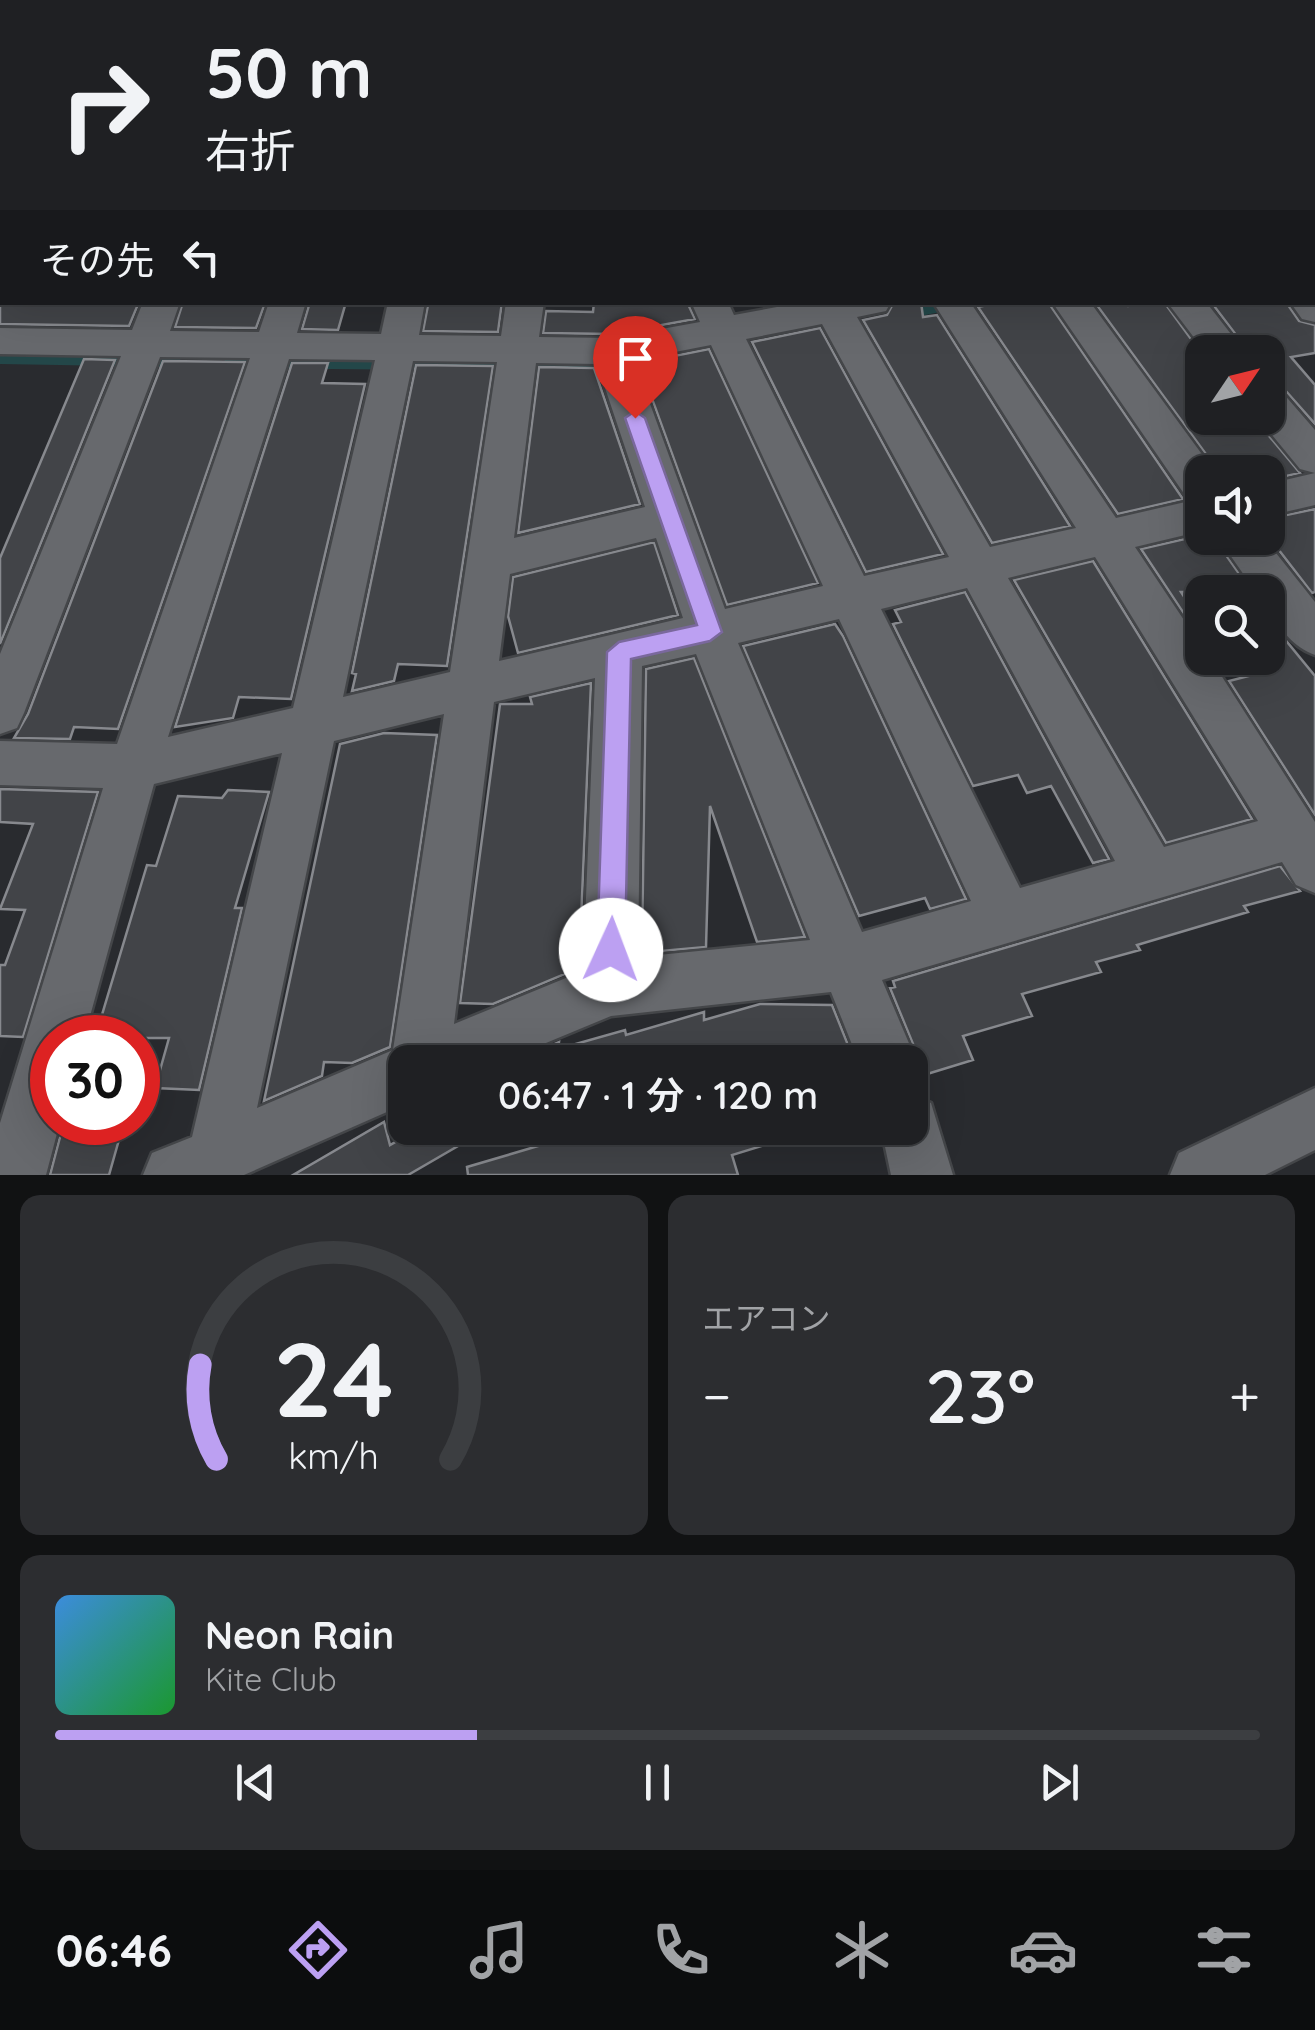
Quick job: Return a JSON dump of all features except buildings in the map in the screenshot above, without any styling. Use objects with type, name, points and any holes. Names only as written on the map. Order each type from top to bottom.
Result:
[{"type":"street","points":[[202,1169],[315,725],[405,305]]},
{"type":"street","points":[[422,1045],[475,684],[524,305]]},
{"type":"street","points":[[0,341],[155,322],[281,323],[397,346],[612,351],[716,318],[845,305],[980,568],[1152,876]]},
{"type":"street","points":[[473,1045],[610,988],[844,964],[1152,876],[1304,852],[1197,678],[952,305]]},
{"type":"street","points":[[1072,305],[1185,463]]},
{"type":"street","points":[[1187,305],[1212,335]]},
{"type":"street","points":[[716,318],[1006,918]]},
{"type":"street","points":[[0,713],[155,322]]},
{"type":"street","points":[[62,1015],[134,767],[281,323]]},
{"type":"street","points":[[612,351],[710,632],[880,1045]]},
{"type":"street","points":[[1285,422],[1315,458]]},
{"type":"street","points":[[1285,496],[1315,488]]},
{"type":"street","points":[[491,561],[670,518]]},
{"type":"street","points":[[0,764],[134,767],[1185,520]]},
{"type":"street","points":[[1253,555],[1315,636]]},
{"type":"street","points":[[610,988],[619,652]]},
{"type":"street","points":[[202,1169],[388,1082]]},
{"type":"street","points":[[1201,1175],[1315,1118]]},
{"type":"street","points":[[15,1175],[30,1122]]},
{"type":"street","points":[[915,1145],[922,1175]]},
{"type":"waterway","points":[[909,313],[950,305]]},
{"type":"waterway","points":[[0,359],[176,362]]},
{"type":"waterway","points":[[229,363],[635,367],[655,363]]},
{"type":"route","points":[[611,950],[619,652],[710,632],[635,418]]}]
